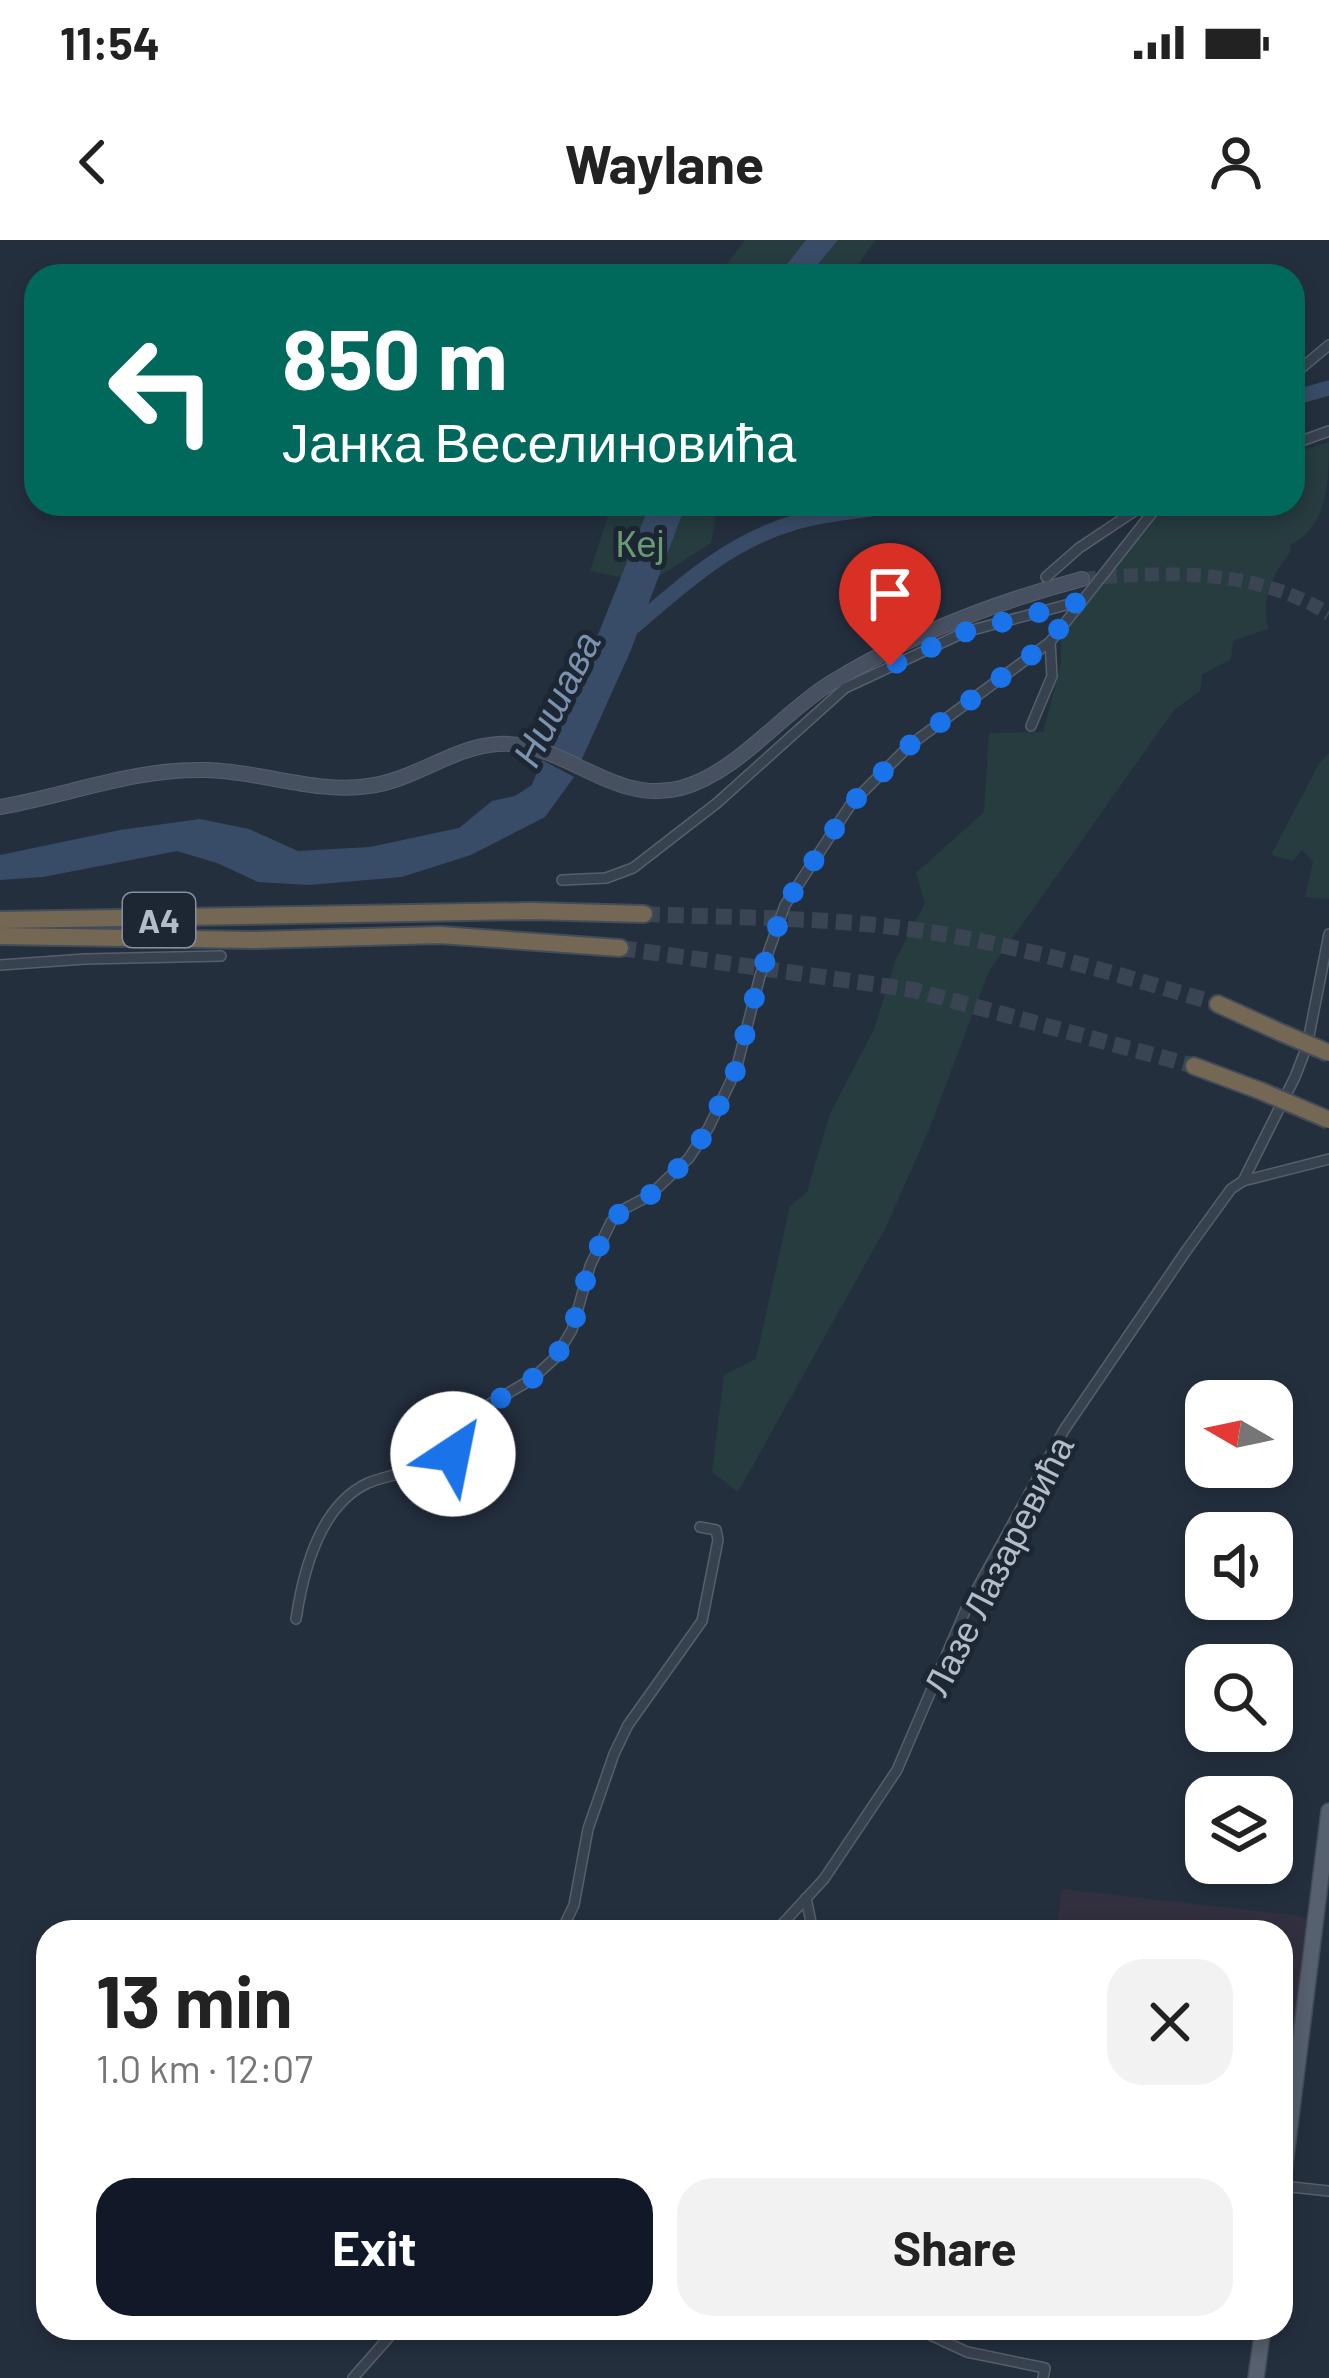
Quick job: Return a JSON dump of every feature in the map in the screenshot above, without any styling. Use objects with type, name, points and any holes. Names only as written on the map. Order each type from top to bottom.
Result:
[{"type":"highway","name":"A4","points":[[0,920],[532,911],[644,914]]},
{"type":"highway","name":"A4","points":[[0,936],[252,940],[440,935],[620,948]]},
{"type":"highway","points":[[1218,1004],[1329,1053]]},
{"type":"highway","points":[[1194,1066],[1329,1120]]},
{"type":"main road","points":[[0,807],[176,771],[221,771],[328,787],[373,786],[412,776],[484,746],[522,746],[609,783],[655,792],[694,783],[735,758],[806,700],[854,670],[950,626],[1082,579]]},
{"type":"main road","points":[[1293,2097],[1329,1811]]},
{"type":"main road","points":[[1256,2378],[1261,2340]]},
{"type":"street","points":[[1305,365],[1329,345]]},
{"type":"street","points":[[1046,577],[1078,548],[1127,516]]},
{"type":"street","points":[[296,1619],[306,1568],[317,1541],[350,1496],[371,1482],[449,1458],[478,1412],[532,1379],[562,1350],[590,1265],[611,1222],[649,1196],[689,1158],[726,1095],[785,905],[859,794],[910,745],[1049,642],[1149,516]]},
{"type":"street","points":[[562,880],[606,878],[633,868],[717,803],[845,688],[965,632],[1079,602]]},
{"type":"street","points":[[1031,726],[1052,676],[1049,642]]},
{"type":"street","name":"Лазе Лазаревића","points":[[786,1920],[871,1813],[897,1770],[966,1610],[1038,1472],[1163,1285],[1231,1189],[1243,1181],[1307,1046],[1329,934]]},
{"type":"street","points":[[0,965],[221,956]]},
{"type":"street","points":[[1243,1181],[1329,1159]]},
{"type":"street","points":[[567,1920],[574,1905],[588,1829],[614,1754],[628,1725],[702,1621],[718,1540],[716,1530],[700,1527]]},
{"type":"street","points":[[806,1898],[811,1920]]},
{"type":"street","points":[[1293,2187],[1329,2191]]},
{"type":"street","points":[[353,2378],[386,2340]]},
{"type":"street","points":[[941,2340],[967,2352],[1045,2368],[1043,2378]]},
{"type":"shaded area","points":[[1062,1889],[1314,1921],[1293,2081],[1293,1920],[1058,1920]]},
{"type":"green space","points":[[745,240],[876,240],[858,264],[727,264]]},
{"type":"green space","points":[[1329,442],[1324,500],[1313,526],[1290,545],[1274,578],[1267,597],[1268,629],[1233,641],[1231,659],[1202,675],[1200,691],[1175,709],[989,971],[886,1227],[738,1492],[712,1472],[724,1375],[756,1359],[790,1206],[807,1192],[829,1116],[874,1029],[896,959],[925,903],[916,873],[984,812],[989,733],[1043,732],[1061,663],[1061,640],[1112,564],[1142,536],[1154,516],[1305,516],[1305,449]]},
{"type":"green space","name":"Кеј","points":[[608,516],[716,516],[711,543],[649,583],[590,571]]},
{"type":"green space","points":[[1329,753],[1329,899],[1305,897],[1313,862],[1302,850],[1293,861],[1271,855]]},
{"type":"water","points":[[806,240],[838,240],[818,264],[787,264]]},
{"type":"water","points":[[645,516],[681,516],[631,650],[581,761],[553,748]]},
{"type":"water","points":[[542,760],[574,777],[545,817],[471,855],[402,877],[309,885],[258,882],[177,851],[43,877],[0,880],[0,855],[200,819],[249,829],[298,851],[370,847],[459,828],[492,801],[515,796],[532,785]]},
{"type":"waterway","points":[[1305,395],[1329,388]]},
{"type":"waterway","points":[[630,630],[706,567],[747,542],[820,516]]},
{"type":"tunnel","points":[[1082,579],[1209,576],[1271,588],[1329,614]]},
{"type":"tunnel","points":[[644,914],[823,921],[930,932],[1039,954],[1218,1004]]},
{"type":"tunnel","points":[[620,948],[914,990],[1194,1066]]},
{"type":"route","points":[[453,1454],[478,1412],[532,1379],[555,1358],[572,1330],[590,1265],[611,1222],[649,1196],[689,1158],[709,1127],[736,1070],[760,976],[785,905],[851,804],[910,745],[1049,642],[1079,602],[965,632],[890,666]]},
{"type":"water label","name":"Нишава","points":[[555,698]]}]
